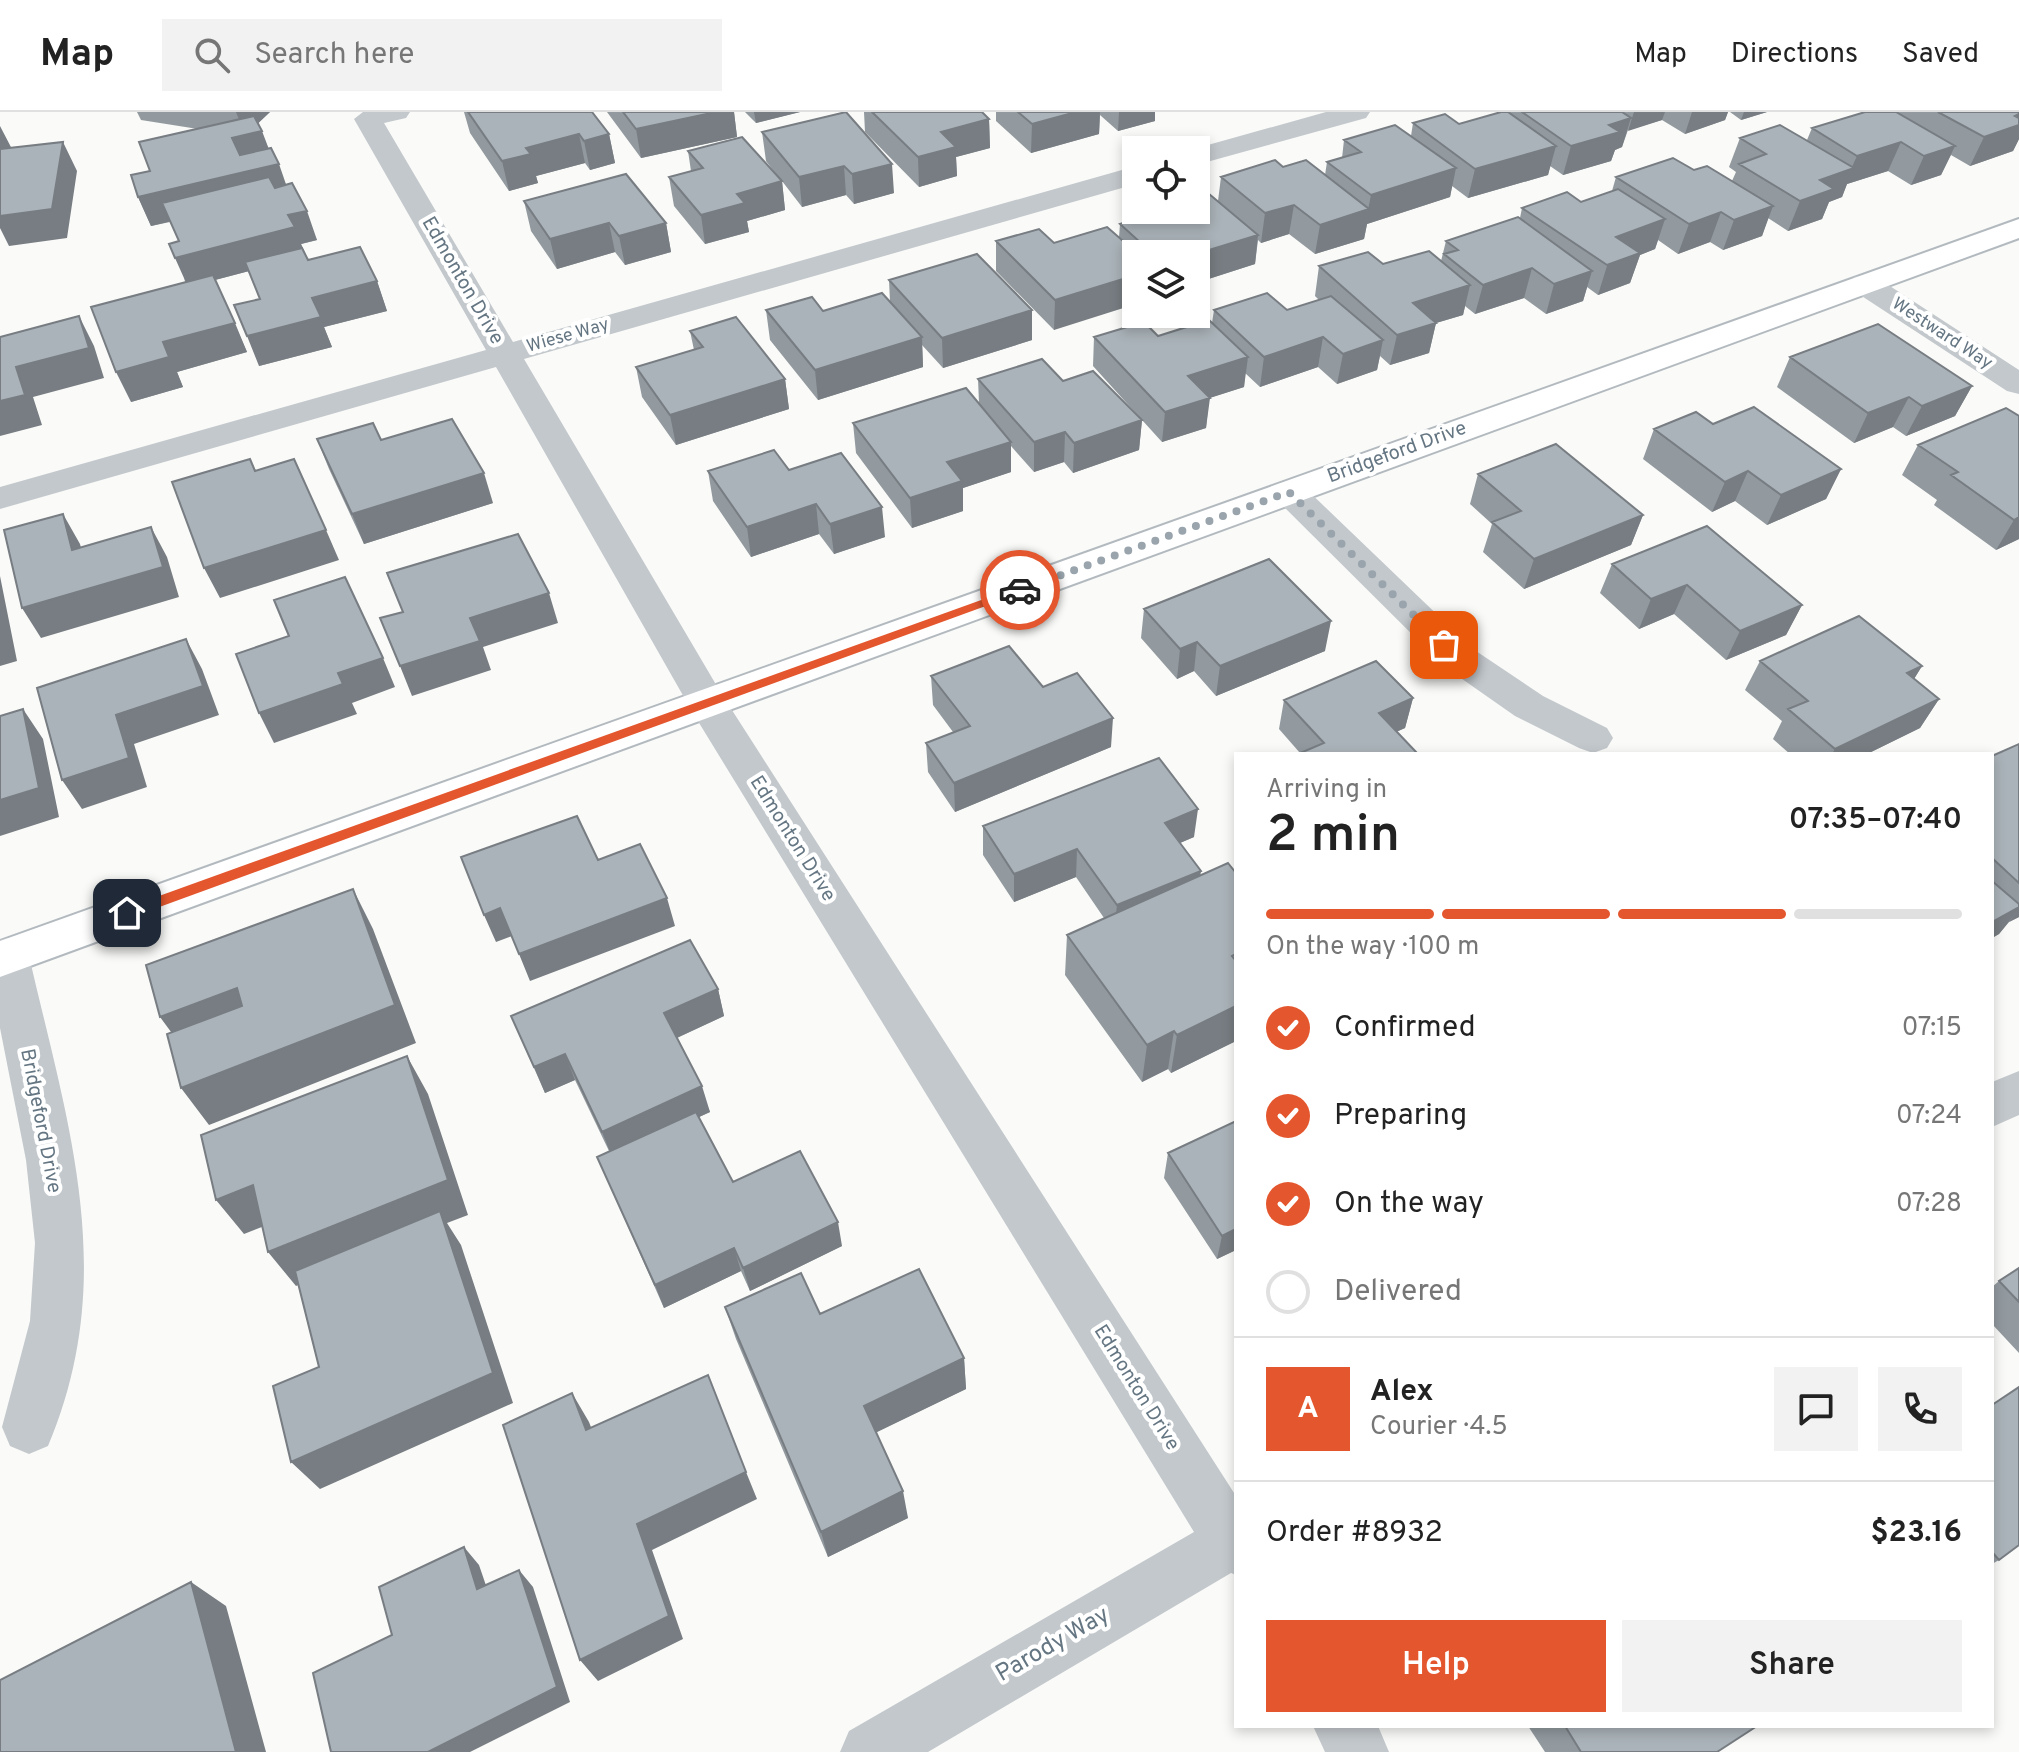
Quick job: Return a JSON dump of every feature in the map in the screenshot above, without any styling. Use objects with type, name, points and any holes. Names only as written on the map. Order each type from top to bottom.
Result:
[{"type":"street","points":[[1210,153],[1356,112]]},
{"type":"street","name":"Edmonton Drive","points":[[382,115],[505,354],[707,703],[1234,1540]]},
{"type":"street","name":"Wiese Way","points":[[0,498],[1122,179]]},
{"type":"street","name":"Bridgeford Drive","points":[[29,1427],[53,1338],[60,1284],[55,1184],[4,958],[2019,228]]},
{"type":"street","name":"Westward Way","points":[[1865,284],[2019,384]]},
{"type":"street","points":[[1289,492],[1459,658],[1529,706],[1593,738]]},
{"type":"street","points":[[1994,1105],[2019,1091]]},
{"type":"street","name":"Parody Way","points":[[870,1752],[1234,1543]]},
{"type":"street","points":[[1344,1728],[1359,1752]]},
{"type":"building","points":[[468,112],[592,112],[609,134],[584,141],[579,134],[526,148],[531,154],[502,161]]},
{"type":"building","points":[[623,112],[716,112],[636,129]]},
{"type":"building","points":[[846,112],[892,164],[852,174],[844,166],[799,177],[762,132]]},
{"type":"building","points":[[872,112],[982,112],[989,119],[941,132],[956,147],[918,157]]},
{"type":"building","points":[[1018,112],[1076,112],[1032,124]]},
{"type":"building","points":[[1508,112],[1556,146],[1475,169],[1413,123],[1445,114],[1459,124]]},
{"type":"building","points":[[1522,112],[1622,112],[1631,118],[1609,125],[1620,132],[1571,146]]},
{"type":"building","points":[[1865,112],[1896,112],[1955,146],[1924,156],[1901,142],[1857,156],[1812,128]]},
{"type":"building","points":[[1938,112],[2019,112],[2015,116],[2019,118],[2019,125],[1984,137]]},
{"type":"building","points":[[254,116],[262,131],[232,138],[240,155],[271,148],[279,164],[138,197],[131,175],[150,171],[139,142]]},
{"type":"building","points":[[1395,125],[1456,168],[1371,195],[1327,162],[1361,152],[1344,140]]},
{"type":"building","points":[[1780,125],[1854,168],[1820,180],[1834,189],[1800,201],[1739,164],[1766,154],[1740,138]]},
{"type":"building","points":[[742,137],[782,181],[737,194],[745,203],[701,215],[669,177],[703,168],[688,151]]},
{"type":"building","points":[[63,142],[52,209],[0,216],[0,149]]},
{"type":"building","points":[[1673,158],[1694,170],[1707,166],[1773,206],[1734,220],[1721,212],[1689,224],[1616,177]]},
{"type":"building","points":[[1275,160],[1283,167],[1306,160],[1369,209],[1320,225],[1294,205],[1265,213],[1221,177]]},
{"type":"building","points":[[626,174],[666,223],[619,236],[609,223],[550,239],[524,201]]},
{"type":"building","points":[[269,177],[275,188],[292,183],[307,211],[288,215],[295,227],[175,258],[169,244],[179,241],[162,203]]},
{"type":"building","points":[[1618,189],[1665,219],[1616,237],[1640,253],[1607,265],[1522,208],[1567,192],[1581,202]]},
{"type":"building","points":[[1210,195],[1258,235],[1210,250],[1210,240],[1138,240],[1120,224],[1210,224]]},
{"type":"building","points":[[1518,217],[1592,271],[1554,284],[1532,268],[1483,285],[1444,254],[1458,250],[1446,241]]},
{"type":"building","points":[[1107,227],[1122,240],[1122,279],[1055,300],[996,241],[1039,229],[1054,243]]},
{"type":"building","points":[[360,247],[377,281],[312,298],[321,317],[247,336],[234,305],[260,299],[245,262],[302,248],[308,260]]},
{"type":"building","points":[[1429,251],[1470,285],[1413,303],[1436,323],[1397,335],[1319,266],[1368,252],[1383,264]]},
{"type":"building","points":[[977,254],[1032,310],[942,338],[889,280]]},
{"type":"building","points":[[213,275],[235,323],[163,342],[169,357],[116,372],[91,307]]},
{"type":"building","points":[[882,293],[922,337],[815,370],[766,310],[812,297],[823,311]]},
{"type":"building","points":[[1267,293],[1287,310],[1331,296],[1383,340],[1343,354],[1323,337],[1264,357],[1214,310]]},
{"type":"building","points":[[79,316],[89,348],[16,367],[25,395],[0,401],[0,337]]},
{"type":"building","points":[[736,317],[785,379],[670,415],[636,367],[703,347],[690,331]]},
{"type":"building","points":[[1210,321],[1248,357],[1188,376],[1210,398],[1165,412],[1094,337],[1124,328],[1150,328],[1158,336],[1184,328],[1210,328]]},
{"type":"building","points":[[1878,324],[1972,386],[1922,406],[1909,397],[1868,413],[1790,357]]},
{"type":"building","points":[[1042,359],[1063,381],[1093,371],[1142,420],[1074,443],[1065,432],[1034,442],[978,379]]},
{"type":"building","points":[[966,388],[1011,442],[947,462],[962,481],[910,498],[853,423]]},
{"type":"building","points":[[1754,407],[1841,469],[1781,495],[1748,471],[1725,482],[1654,429],[1696,412],[1713,424]]},
{"type":"building","points":[[2006,408],[2019,416],[2019,517],[2014,520],[1951,475],[1958,472],[1918,445]]},
{"type":"building","points":[[452,419],[484,473],[352,514],[317,439],[373,423],[381,440]]},
{"type":"building","points":[[1556,444],[1643,515],[1534,559],[1492,522],[1521,511],[1478,474]]},
{"type":"building","points":[[774,450],[789,470],[841,453],[882,507],[830,524],[816,504],[747,527],[708,471]]},
{"type":"building","points":[[250,459],[255,471],[294,459],[326,530],[204,568],[172,482]]},
{"type":"building","points":[[63,514],[72,550],[151,527],[163,567],[22,608],[4,530]]},
{"type":"building","points":[[1707,526],[1802,605],[1740,631],[1687,585],[1651,599],[1612,564]]},
{"type":"building","points":[[518,534],[549,593],[470,618],[480,641],[400,666],[380,618],[403,612],[387,573]]},
{"type":"building","points":[[1269,559],[1331,621],[1220,666],[1197,642],[1180,649],[1144,609]]},
{"type":"building","points":[[345,577],[383,658],[338,673],[343,684],[259,713],[236,654],[289,636],[274,600]]},
{"type":"building","points":[[1859,616],[1922,666],[1907,673],[1939,699],[1835,749],[1788,709],[1808,701],[1760,661]]},
{"type":"building","points":[[186,639],[203,686],[116,715],[129,758],[62,780],[37,688]]},
{"type":"building","points":[[1009,646],[1043,687],[1077,673],[1113,718],[954,783],[926,743],[970,726],[931,676]]},
{"type":"building","points":[[1376,661],[1413,698],[1379,713],[1416,752],[1303,752],[1324,743],[1284,700]]},
{"type":"building","points":[[23,709],[39,788],[0,800],[0,716]]},
{"type":"building","points":[[2019,744],[2019,883],[1994,860],[1994,755]]},
{"type":"building","points":[[1159,758],[1198,809],[1165,823],[1201,871],[1117,905],[1077,849],[1014,874],[983,826]]},
{"type":"building","points":[[577,816],[598,860],[640,844],[667,898],[519,954],[500,908],[484,915],[461,857]]},
{"type":"building","points":[[1228,863],[1234,870],[1234,1007],[1177,1035],[1174,1031],[1147,1045],[1067,935]]},
{"type":"building","points":[[1994,883],[2019,904],[2019,907],[1994,921]]},
{"type":"building","points":[[353,889],[395,1005],[181,1088],[167,1034],[242,1006],[237,988],[160,1017],[146,965]]},
{"type":"building","points":[[690,940],[718,989],[664,1013],[702,1086],[602,1132],[565,1054],[534,1067],[511,1016]]},
{"type":"building","points":[[407,1056],[448,1180],[268,1252],[253,1185],[216,1200],[201,1135]]},
{"type":"building","points":[[696,1112],[733,1182],[800,1151],[838,1222],[743,1268],[734,1248],[655,1285],[597,1157]]},
{"type":"building","points":[[1234,1122],[1234,1230],[1222,1236],[1168,1153]]},
{"type":"building","points":[[440,1211],[493,1373],[291,1462],[273,1386],[319,1367],[295,1271]]},
{"type":"building","points":[[2019,1268],[2019,1302],[1999,1281]]},
{"type":"building","points":[[919,1269],[964,1358],[864,1406],[903,1491],[821,1532],[725,1307],[801,1273],[820,1314]]},
{"type":"building","points":[[708,1375],[746,1472],[637,1524],[669,1616],[580,1660],[503,1425],[572,1393],[586,1430]]},
{"type":"building","points":[[2019,1387],[2019,1545],[1999,1560],[1994,1554],[1994,1404]]},
{"type":"building","points":[[464,1547],[477,1589],[519,1570],[557,1687],[428,1752],[331,1752],[313,1673],[392,1635],[379,1587]]},
{"type":"building","points":[[191,1582],[236,1752],[0,1752],[0,1680]]},
{"type":"building","points":[[1566,1728],[1754,1728],[1717,1752],[1581,1752]]},
{"type":"way so far","points":[[1020,590],[1289,492],[1444,645]]},
{"type":"route","points":[[127,913],[1020,590]]}]
